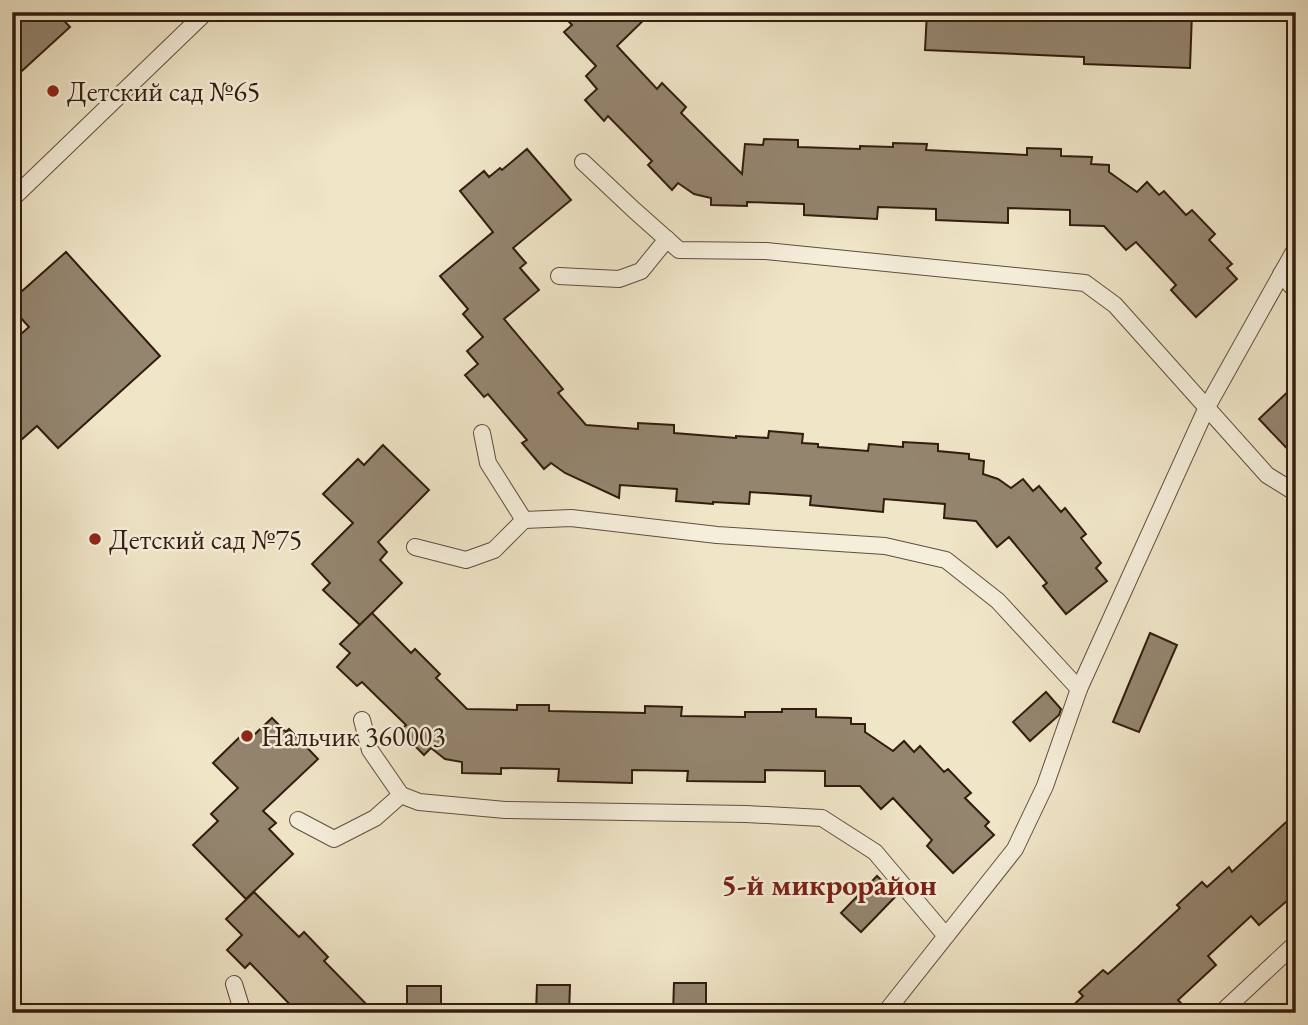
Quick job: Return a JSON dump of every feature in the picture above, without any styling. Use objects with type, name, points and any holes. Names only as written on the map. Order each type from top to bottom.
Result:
[{"type":"lane","points":[[12,199],[206,12]]},
{"type":"lane","points":[[583,162],[679,250],[766,251],[1085,283],[1115,305],[1267,475],[1296,493]]},
{"type":"lane","points":[[559,276],[619,279],[641,271],[667,239]]},
{"type":"lane","points":[[885,1013],[1015,849],[1045,786],[1079,689],[1207,407],[1296,248]]},
{"type":"lane","points":[[1281,274],[1296,291]]},
{"type":"lane","points":[[482,433],[488,463],[524,520]]},
{"type":"lane","points":[[415,547],[466,560],[494,550],[524,520],[571,518],[717,535],[885,546],[946,560],[998,601],[1079,689]]},
{"type":"lane","points":[[362,720],[370,750],[401,795],[419,802],[505,810],[822,818],[875,852],[946,936]]},
{"type":"lane","points":[[298,820],[334,839],[375,818],[401,795]]},
{"type":"lane","points":[[1221,1013],[1296,943]]},
{"type":"lane","points":[[234,984],[243,1013]]},
{"type":"building","points":[[12,12],[56,12],[70,27],[12,80]]},
{"type":"building","points":[[560,12],[652,12],[617,46],[657,89],[662,83],[686,107],[681,113],[742,174],[745,144],[763,145],[764,139],[798,140],[798,147],[860,149],[860,146],[893,147],[893,143],[927,144],[926,150],[1027,155],[1027,148],[1061,149],[1061,156],[1092,157],[1091,164],[1109,165],[1109,172],[1137,192],[1147,182],[1159,195],[1164,191],[1186,215],[1192,210],[1215,234],[1209,240],[1232,264],[1227,268],[1237,279],[1196,317],[1171,290],[1176,285],[1136,242],[1126,250],[1104,226],[1070,225],[1070,210],[1008,208],[1008,223],[936,220],[936,209],[878,207],[877,219],[804,215],[804,204],[747,202],[747,206],[711,205],[711,198],[694,194],[678,183],[672,190],[648,165],[652,161],[608,116],[604,121],[585,100],[597,89],[586,76],[596,66],[564,32],[572,25]]},
{"type":"building","points":[[927,12],[1192,12],[1190,68],[1084,64],[1084,57],[925,50]]},
{"type":"building","points":[[527,149],[571,200],[513,248],[526,263],[520,268],[539,290],[504,319],[563,389],[558,393],[586,425],[638,429],[638,423],[674,425],[674,433],[736,438],[768,438],[769,431],[803,434],[802,443],[868,451],[869,444],[903,447],[903,442],[938,444],[938,451],[969,454],[969,459],[984,461],[983,474],[998,479],[1011,488],[1023,479],[1033,491],[1039,486],[1061,512],[1065,508],[1086,534],[1081,538],[1101,563],[1096,568],[1107,581],[1066,614],[1043,586],[1047,583],[1009,537],[997,547],[976,521],[944,518],[945,504],[884,499],[883,512],[810,505],[811,496],[750,492],[749,504],[713,504],[676,501],[677,489],[620,485],[619,498],[565,473],[551,463],[544,469],[522,443],[527,440],[488,394],[484,397],[465,375],[478,364],[467,351],[483,337],[463,314],[468,309],[440,276],[493,232],[460,191],[484,171],[489,177],[500,168],[502,170]]},
{"type":"building","points":[[66,252],[160,356],[58,448],[37,426],[12,448],[12,342],[29,327],[12,308],[12,300]]},
{"type":"building","points":[[1296,384],[1296,458],[1259,419]]},
{"type":"building","points":[[383,445],[429,490],[378,542],[387,552],[380,560],[402,583],[360,625],[323,590],[330,583],[312,564],[353,523],[323,494],[358,459],[364,465]]},
{"type":"building","points":[[372,613],[411,653],[415,649],[440,674],[436,678],[467,709],[517,710],[517,705],[549,705],[549,711],[645,713],[645,706],[682,707],[681,716],[745,717],[745,712],[816,709],[816,717],[851,718],[851,724],[865,724],[865,732],[893,751],[904,741],[914,752],[920,746],[944,772],[948,769],[971,793],[965,798],[989,822],[985,826],[994,835],[953,873],[927,846],[932,840],[893,798],[881,809],[860,786],[825,786],[825,771],[765,770],[765,782],[687,781],[688,771],[632,770],[632,783],[558,781],[559,769],[501,768],[501,774],[462,773],[462,762],[445,759],[431,748],[424,755],[400,731],[406,725],[362,682],[357,686],[337,667],[350,653],[340,644]]},
{"type":"building","points":[[1150,633],[1177,645],[1139,732],[1113,722]]},
{"type":"building","points":[[1046,692],[1061,709],[1059,715],[1030,741],[1013,722]]},
{"type":"building","points":[[272,718],[286,732],[289,729],[318,759],[263,811],[276,823],[269,829],[293,854],[246,899],[193,845],[218,821],[211,814],[238,788],[213,763],[248,729],[254,735]]},
{"type":"building","points":[[1296,813],[1296,893],[1259,925],[1251,916],[1208,956],[1216,965],[1178,1000],[1190,1013],[1065,1013],[1083,996],[1079,992],[1103,970],[1108,974],[1180,908],[1177,905],[1202,882],[1207,887],[1229,867],[1232,872]]},
{"type":"building","points":[[877,876],[897,895],[861,932],[841,913]]},
{"type":"building","points":[[254,892],[299,937],[304,932],[328,957],[324,961],[375,1013],[298,1013],[250,963],[245,968],[227,950],[242,935],[226,919]]},
{"type":"building","points":[[674,983],[706,983],[706,1013],[673,1013]]},
{"type":"building","points":[[537,985],[570,985],[569,1013],[536,1013]]},
{"type":"building","points":[[407,986],[441,986],[441,1013],[407,1013]]},
{"type":"place","name":"Детский сад №65","points":[[53,91]]},
{"type":"place","name":"Детский сад №75","points":[[95,539]]},
{"type":"place","name":"Нальчик 360003","points":[[247,736]]},
{"type":"district","name":"5-й микрорайон","points":[[829,885]]}]
